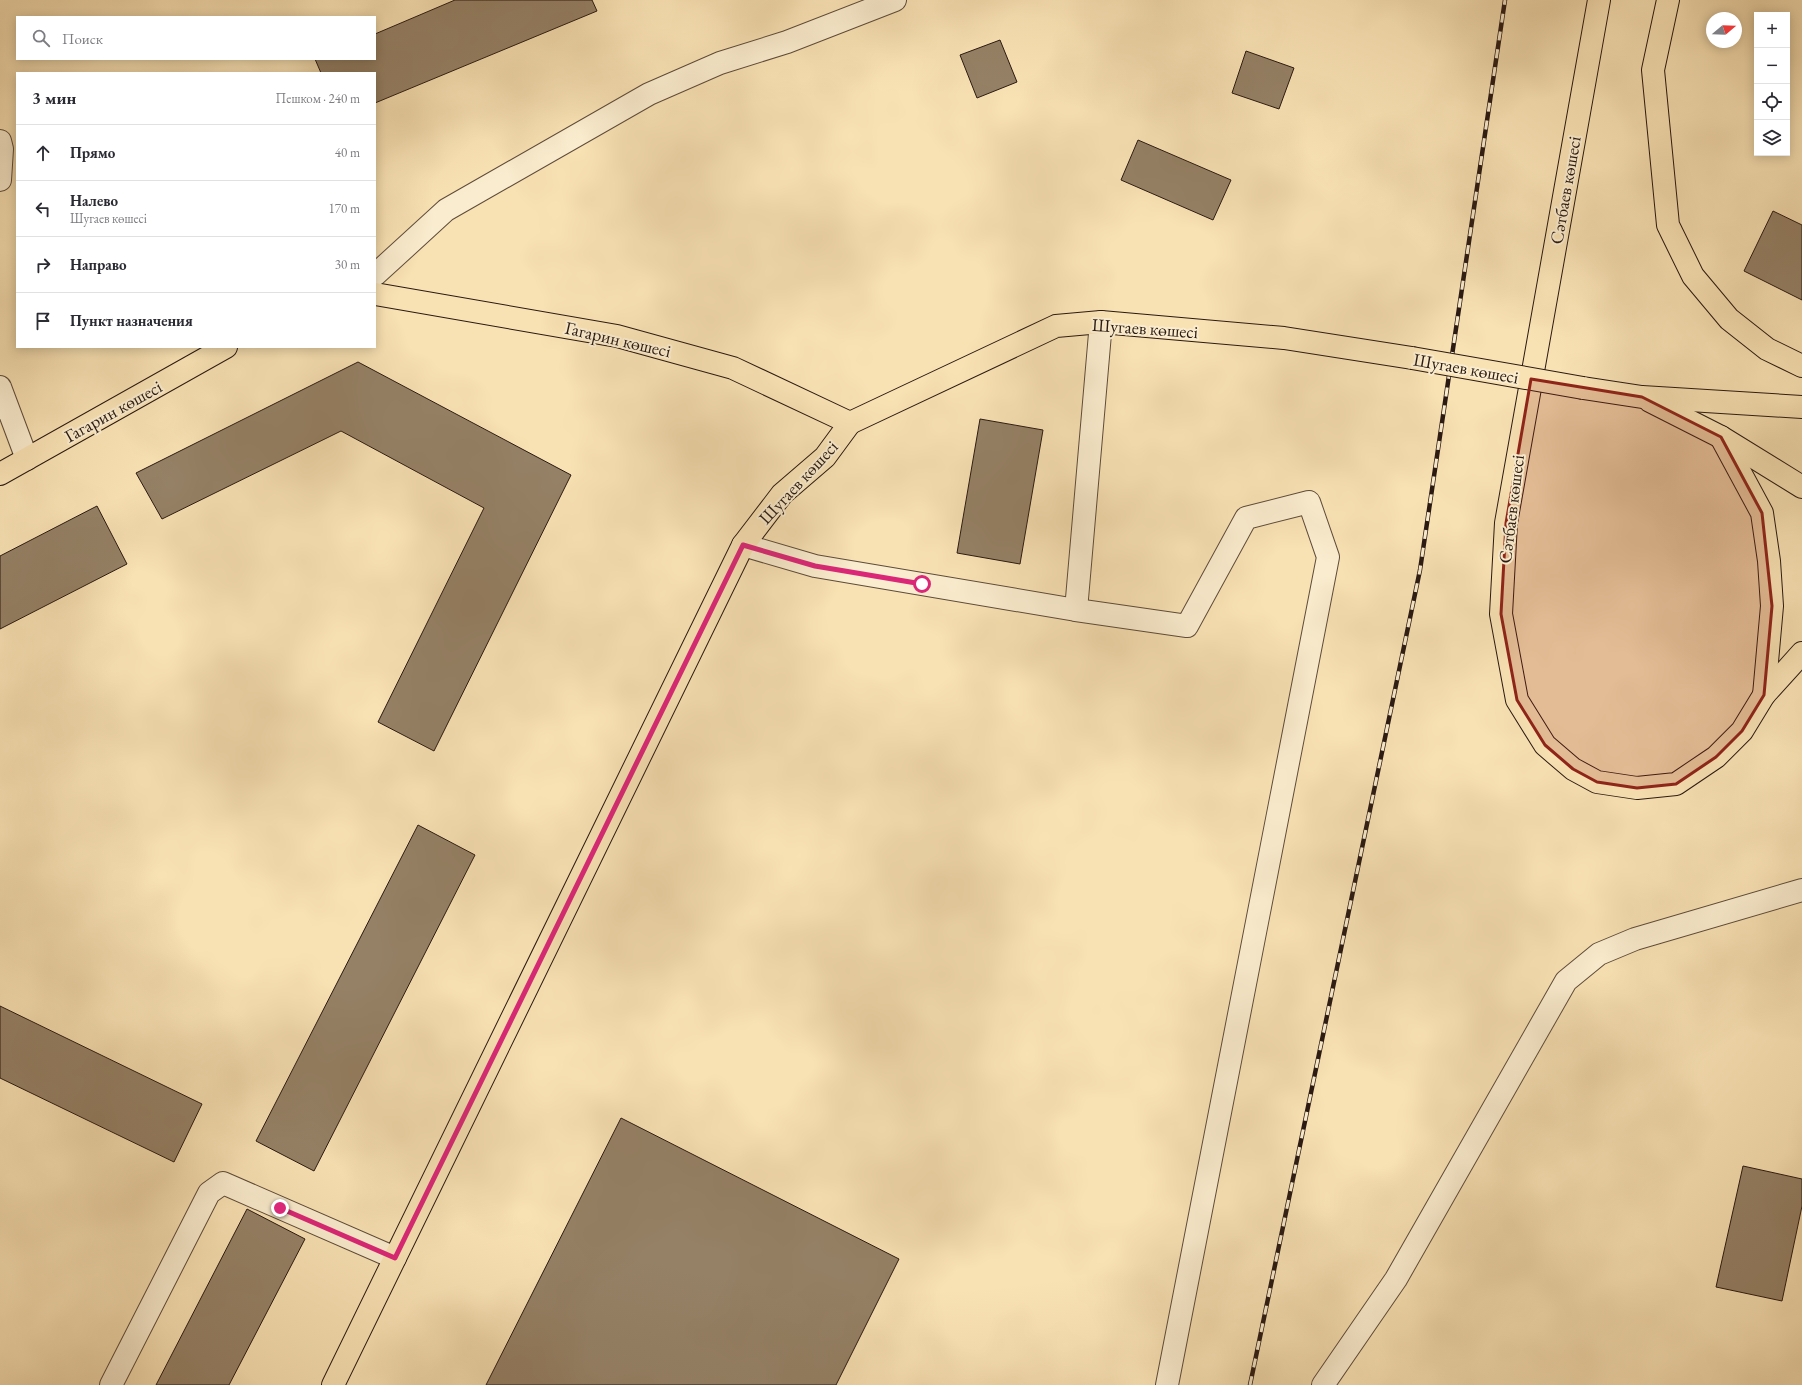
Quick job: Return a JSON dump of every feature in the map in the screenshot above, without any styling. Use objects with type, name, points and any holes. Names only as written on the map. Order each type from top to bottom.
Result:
[{"type":"main road","name":"Сәтбаев көшесі","points":[[1599,0],[1506,523],[1501,614],[1517,700],[1544,745],[1573,769],[1597,782],[1637,788],[1676,784],[1716,757],[1742,731],[1764,695],[1802,653]]},
{"type":"main road","points":[[1668,0],[1654,70],[1668,225],[1693,276],[1729,319],[1767,349],[1802,366]]},
{"type":"main road","name":"Гагарин көшесі","points":[[376,294],[617,336],[733,368],[850,423]]},
{"type":"main road","name":"Шугаев көшесі","points":[[333,1385],[743,545],[782,494],[825,457],[850,423],[1056,326],[1101,322],[1284,338],[1642,397],[1802,407]]},
{"type":"main road","name":"Гагарин көшесі","points":[[0,474],[224,348]]},
{"type":"main road","name":"Шугаев көшесі","points":[[1642,397],[1721,437],[1802,487]]},
{"type":"main road","name":"Сәтбаев көшесі","points":[[1721,437],[1762,513],[1769,561],[1772,606],[1764,695]]},
{"type":"street","points":[[376,273],[446,210],[649,94],[720,63],[787,42],[895,0]]},
{"type":"street","points":[[0,140],[2,149],[0,180]]},
{"type":"street","points":[[1076,610],[1101,322]]},
{"type":"street","points":[[0,387],[27,459]]},
{"type":"street","points":[[743,545],[815,566],[1076,610],[1187,626],[1246,518],[1309,502],[1328,557],[1167,1385]]},
{"type":"street","points":[[1323,1385],[1396,1279],[1566,981],[1599,954],[1635,939],[1802,890]]},
{"type":"street","points":[[111,1385],[209,1193],[223,1183],[395,1258]]},
{"type":"highlighted area","points":[[1531,379],[1642,397],[1721,437],[1762,513],[1772,606],[1764,695],[1742,731],[1716,757],[1676,784],[1637,788],[1597,782],[1573,769],[1545,745],[1517,700],[1501,614],[1506,523]]},
{"type":"building","points":[[455,0],[592,0],[597,11],[376,103],[376,72],[321,72],[315,60],[376,60],[376,34]]},
{"type":"building","points":[[1000,40],[1017,82],[977,98],[960,55]]},
{"type":"building","points":[[1246,51],[1294,68],[1279,109],[1232,93]]},
{"type":"building","points":[[1138,140],[1231,180],[1213,220],[1121,180]]},
{"type":"building","points":[[1773,211],[1802,225],[1802,300],[1744,271]]},
{"type":"building","points":[[358,362],[571,475],[434,751],[378,722],[484,508],[341,431],[162,519],[136,473]]},
{"type":"building","points":[[980,419],[1043,430],[1020,564],[957,553]]},
{"type":"building","points":[[97,506],[127,564],[0,629],[0,556]]},
{"type":"building","points":[[418,825],[475,855],[314,1171],[256,1141]]},
{"type":"building","points":[[0,1006],[202,1104],[174,1162],[0,1078]]},
{"type":"building","points":[[621,1118],[899,1259],[836,1385],[486,1385]]},
{"type":"building","points":[[1743,1166],[1802,1179],[1802,1206],[1782,1301],[1716,1287]]},
{"type":"building","points":[[247,1209],[305,1239],[229,1385],[156,1385]]},
{"type":"railway","points":[[1250,1385],[1420,570],[1505,0]]},
{"type":"route","points":[[280,1208],[395,1258],[743,545],[815,566],[922,584]]}]
